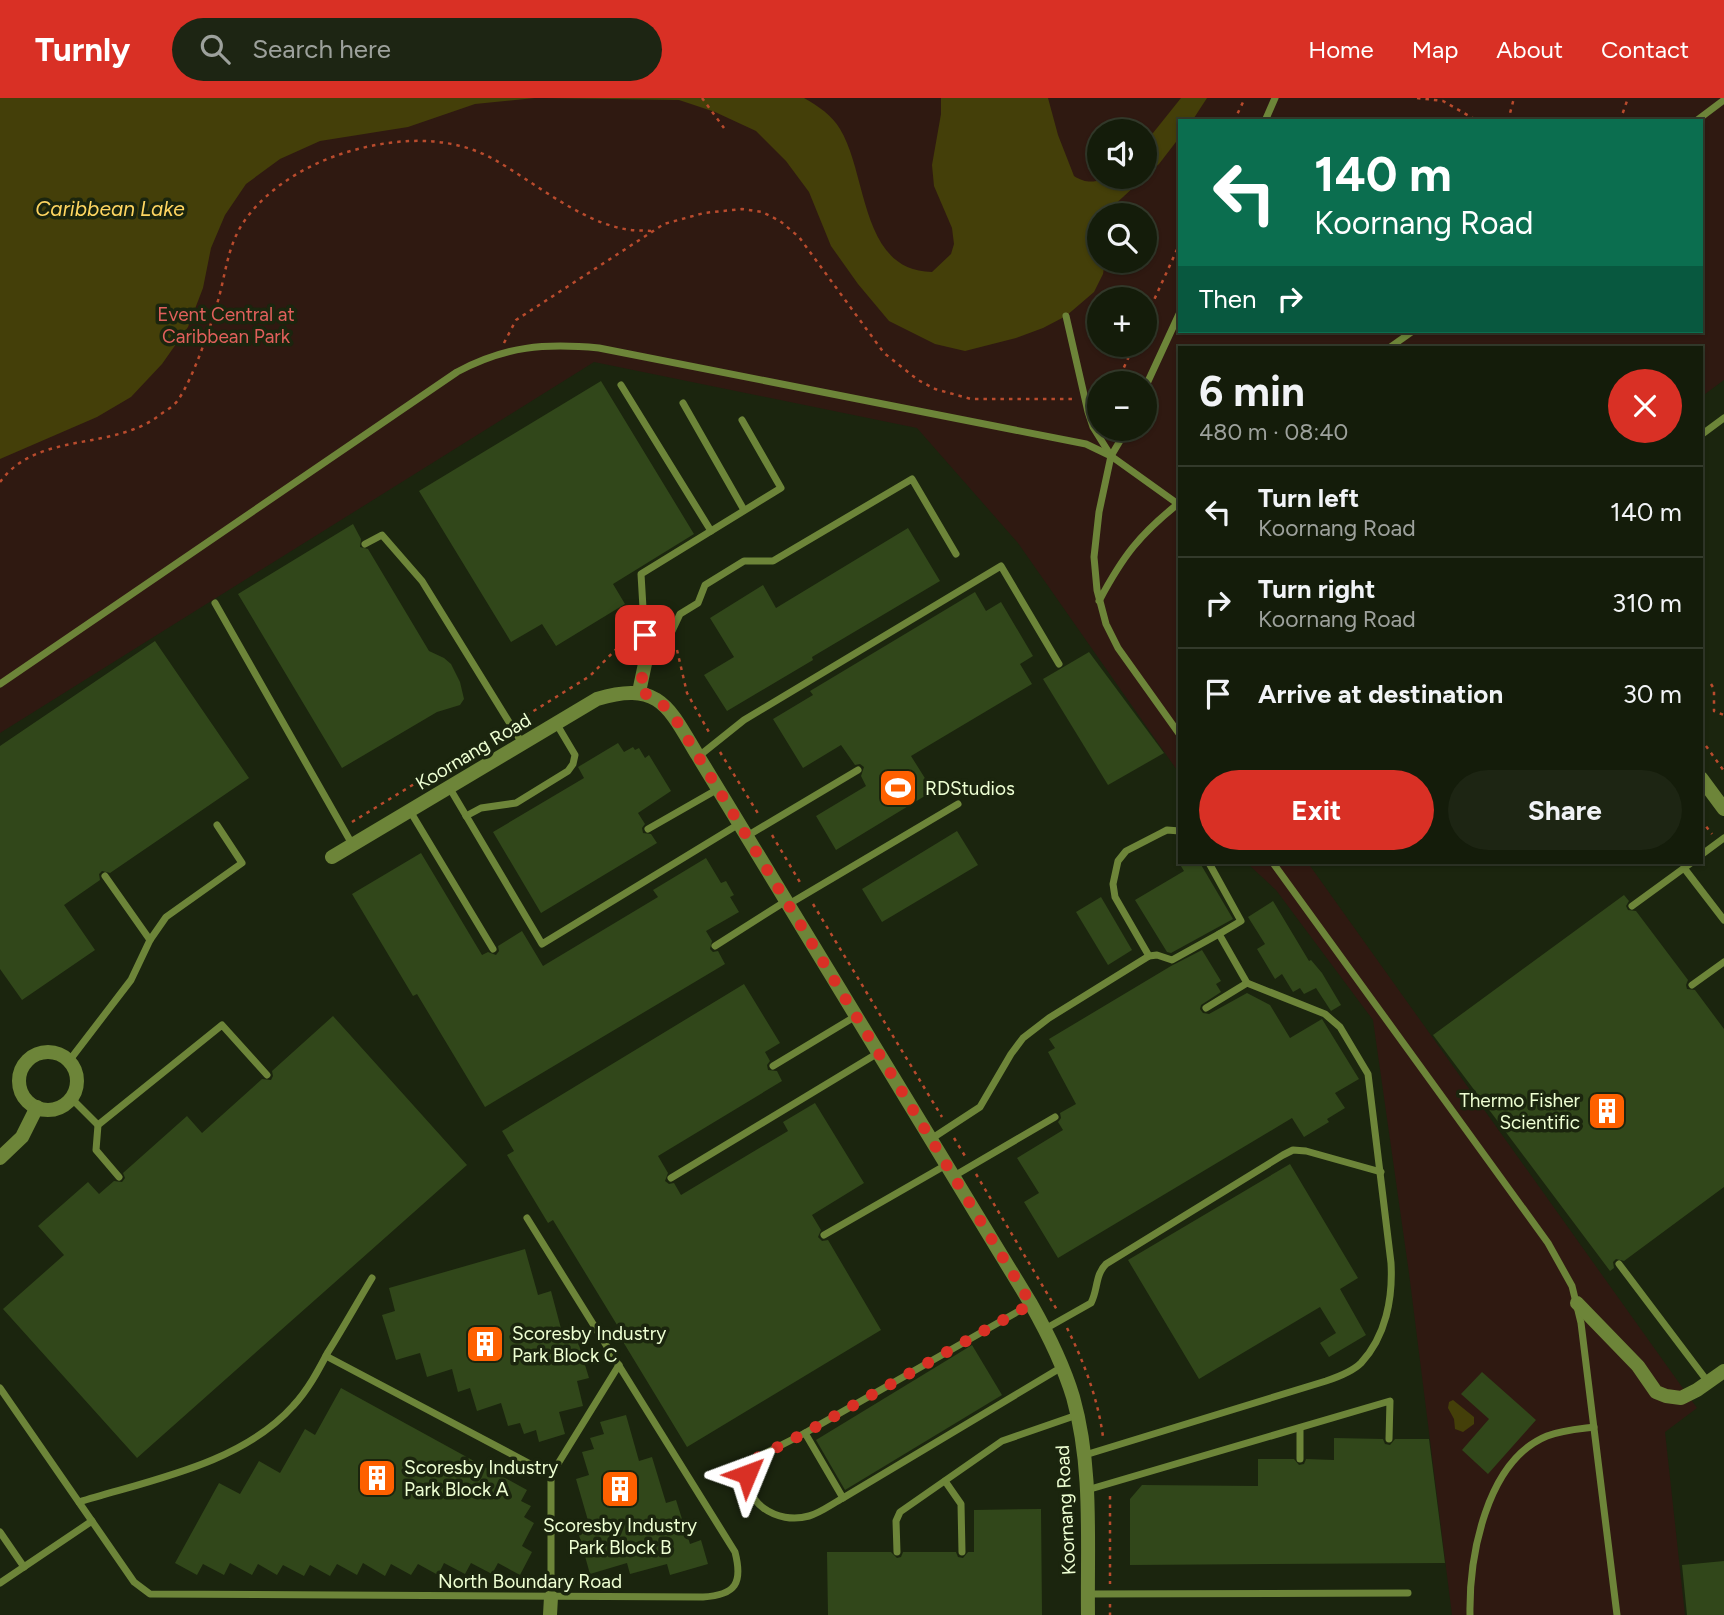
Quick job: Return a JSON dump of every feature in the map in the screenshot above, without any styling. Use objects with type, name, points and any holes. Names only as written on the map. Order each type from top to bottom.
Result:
[{"type":"street","points":[[639,692],[646,659]]},
{"type":"street","name":"Koornang Road","points":[[332,857],[597,699],[613,694],[639,692],[660,702],[673,715],[1045,1330],[1062,1367],[1077,1415],[1084,1455],[1087,1490],[1088,1615]]},
{"type":"street","points":[[1703,781],[1724,809]]},
{"type":"street","points":[[44,1052],[62,1055],[69,1061],[77,1075],[71,1098],[57,1108],[47,1110],[37,1107],[22,1095],[19,1086],[22,1067],[32,1056],[44,1052]]},
{"type":"street","points":[[0,1158],[22,1137],[37,1107]]},
{"type":"street","points":[[1577,1303],[1638,1366],[1656,1392],[1681,1398],[1703,1387],[1724,1371]]},
{"type":"street","points":[[550,1615],[551,1597]]},
{"type":"lane","points":[[1266,119],[1275,98]]},
{"type":"lane","points":[[1699,119],[1724,100]]},
{"type":"lane","points":[[1066,316],[1084,400],[1093,427],[1111,457]]},
{"type":"lane","points":[[1153,371],[1178,316]]},
{"type":"lane","points":[[1392,346],[1410,333]]},
{"type":"lane","points":[[0,684],[423,394],[457,372],[501,352],[551,345],[599,348],[1052,436],[1086,444],[1111,457],[1178,502]]},
{"type":"lane","points":[[621,385],[711,531]]},
{"type":"lane","points":[[683,403],[744,510]]},
{"type":"lane","points":[[1703,434],[1724,418]]},
{"type":"lane","points":[[646,659],[641,574],[781,488],[742,420]]},
{"type":"lane","points":[[1120,441],[1111,457],[1096,532],[1095,567],[1099,602],[1118,648],[1178,731]]},
{"type":"lane","points":[[646,659],[665,646],[680,614],[698,603],[705,585],[744,561],[773,561],[912,479],[956,554]]},
{"type":"lane","points":[[1099,602],[1128,551],[1178,504]]},
{"type":"lane","points":[[365,544],[382,535],[422,581],[523,743]]},
{"type":"lane","points":[[698,756],[744,720],[1001,566],[1059,664]]},
{"type":"lane","points":[[215,603],[352,845]]},
{"type":"lane","points":[[466,816],[481,808],[516,803],[568,771],[575,755],[556,723]]},
{"type":"lane","points":[[449,787],[542,944],[743,830],[766,825],[858,770]]},
{"type":"lane","points":[[648,829],[718,789]]},
{"type":"lane","points":[[715,946],[958,804]]},
{"type":"lane","points":[[410,811],[493,949]]},
{"type":"lane","points":[[69,1061],[131,979],[150,940],[166,917],[242,863],[216,825]]},
{"type":"lane","points":[[1149,956],[1115,897],[1113,884],[1118,861],[1126,851],[1167,830],[1178,831]]},
{"type":"lane","points":[[1703,854],[1724,838]]},
{"type":"lane","points":[[931,1139],[980,1107],[1015,1046],[1049,1018],[1149,956],[1157,955],[1172,960],[1241,921],[1210,864]]},
{"type":"lane","points":[[1274,864],[1548,1243],[1572,1286],[1577,1303],[1594,1427],[1617,1615]]},
{"type":"lane","points":[[1632,906],[1690,864]]},
{"type":"lane","points":[[1684,868],[1724,920]]},
{"type":"lane","points":[[105,876],[150,940]]},
{"type":"lane","points":[[1084,1455],[1343,1375],[1360,1363],[1381,1331],[1392,1294],[1391,1263],[1368,1074],[1340,1027],[1325,1014],[1247,983],[1219,934]]},
{"type":"lane","points":[[1692,985],[1724,962]]},
{"type":"lane","points":[[1206,1008],[1247,983]]},
{"type":"lane","points":[[773,1066],[856,1016]]},
{"type":"lane","points":[[119,1177],[96,1150],[99,1125],[222,1025],[267,1075]]},
{"type":"lane","points":[[671,1178],[878,1053]]},
{"type":"lane","points":[[71,1098],[99,1125]]},
{"type":"lane","points":[[824,1235],[950,1171],[971,1166],[1055,1117]]},
{"type":"lane","points":[[1045,1330],[1091,1303],[1098,1275],[1105,1264],[1293,1150],[1306,1151],[1381,1172]]},
{"type":"lane","name":"North Boundary Road","points":[[0,1388],[138,1587],[157,1595],[717,1596],[732,1590],[739,1576],[731,1544],[527,1218]]},
{"type":"lane","points":[[1619,1264],[1703,1387]]},
{"type":"lane","points":[[79,1502],[202,1464],[242,1446],[291,1409],[310,1385],[372,1278]]},
{"type":"lane","points":[[1031,1304],[753,1461],[747,1474],[751,1494],[766,1511],[790,1518],[809,1516],[1062,1367]]},
{"type":"lane","points":[[326,1356],[551,1475]]},
{"type":"lane","points":[[551,1597],[551,1475],[619,1365]]},
{"type":"lane","points":[[1087,1490],[1390,1401],[1389,1438]]},
{"type":"lane","points":[[897,1552],[898,1516],[1009,1437],[1077,1415]]},
{"type":"lane","points":[[1470,1615],[1472,1565],[1480,1532],[1485,1513],[1507,1469],[1524,1450],[1545,1437],[1563,1431],[1594,1427]]},
{"type":"lane","points":[[1300,1428],[1300,1459]]},
{"type":"lane","points":[[805,1433],[843,1498]]},
{"type":"lane","points":[[945,1481],[961,1504],[961,1552]]},
{"type":"lane","points":[[0,1583],[92,1521]]},
{"type":"lane","points":[[0,1532],[24,1567]]},
{"type":"lane","points":[[1088,1594],[1408,1592]]},
{"type":"path","points":[[702,98],[724,128]]},
{"type":"path","points":[[1235,119],[1245,98]]},
{"type":"path","points":[[1417,98],[1443,101],[1474,119]]},
{"type":"path","points":[[1509,119],[1514,98]]},
{"type":"path","points":[[1620,119],[1629,98]]},
{"type":"path","points":[[0,482],[10,469],[25,458],[47,449],[125,433],[151,422],[177,402],[211,324],[230,248],[242,225],[257,203],[307,167],[327,159],[363,147],[397,141],[437,141],[465,147],[494,159],[539,189],[602,223],[621,229],[651,232]]},
{"type":"path","points":[[501,352],[516,320],[664,224],[704,213],[742,209],[762,212],[780,221],[799,237],[884,352],[918,380],[935,389],[971,399],[1084,400]]},
{"type":"path","points":[[1157,293],[1178,247]]},
{"type":"path","points":[[342,827],[590,676],[627,638],[645,635]]},
{"type":"path","points":[[668,641],[680,656],[687,693],[715,743],[1063,1320],[1077,1347],[1092,1388],[1105,1449]]},
{"type":"path","points":[[1712,684],[1714,711],[1724,715]]},
{"type":"path","points":[[1703,743],[1724,771]]},
{"type":"path","points":[[1108,1484],[1110,1615]]},
{"type":"green space","name":"Event Central at Caribbean Park","points":[[0,98],[1724,98],[1724,380],[1703,396],[1703,346],[1178,346],[1178,772],[1018,543],[917,428],[594,362],[0,733]]},
{"type":"green space","points":[[1248,864],[1309,864],[1697,1408],[1665,1432],[1685,1615],[1452,1615],[1409,1273],[1373,1020],[1276,890]]},
{"type":"water","name":"Caribbean Lake","points":[[0,98],[535,98],[475,104],[408,127],[320,141],[280,159],[246,184],[225,215],[211,248],[203,288],[188,327],[162,364],[131,397],[97,417],[0,459]]},
{"type":"water","points":[[543,98],[804,98],[829,115],[840,129],[849,148],[870,217],[891,256],[909,267],[932,272],[951,254],[954,244],[952,228],[934,186],[932,165],[941,114],[941,98],[1048,98],[1058,135],[1074,176],[1087,181],[1087,189],[1132,189],[1116,203],[1087,203],[1087,273],[1103,273],[1096,287],[1087,287],[1087,298],[1066,316],[1043,328],[965,351],[935,344],[889,321],[831,246],[809,192],[786,161],[756,131],[715,112],[679,100]]},
{"type":"water","points":[[1181,98],[1207,98],[1193,119],[1178,119],[1178,139],[1157,166],[1157,128]]},
{"type":"water","points":[[1453,1400],[1474,1417],[1474,1424],[1463,1432],[1455,1429],[1454,1419],[1448,1408],[1449,1402]]},
{"type":"building","points":[[601,381],[694,534],[613,584],[625,604],[556,646],[542,624],[511,642],[419,491]]},
{"type":"building","points":[[353,524],[361,539],[360,547],[368,549],[429,651],[451,664],[460,682],[464,699],[460,705],[437,712],[342,768],[238,594]]},
{"type":"building","points":[[908,528],[940,581],[727,711],[704,675],[734,657],[710,618],[763,585],[776,608]]},
{"type":"building","points":[[975,592],[986,611],[1001,602],[1033,656],[1020,664],[1032,684],[911,756],[933,791],[836,850],[816,816],[866,786],[861,776],[864,767],[855,765],[841,745],[803,768],[773,719],[813,695],[810,691]]},
{"type":"building","points":[[155,641],[249,778],[110,873],[102,871],[99,874],[100,880],[64,905],[95,950],[22,1000],[0,969],[0,746]]},
{"type":"building","points":[[1089,652],[1164,753],[1108,785],[1043,679]]},
{"type":"building","points":[[618,743],[624,752],[633,747],[635,750],[639,748],[645,758],[649,755],[671,791],[638,813],[645,824],[643,833],[651,834],[657,843],[541,913],[493,832],[584,778],[578,767]]},
{"type":"building","points":[[957,831],[978,865],[882,922],[862,889]]},
{"type":"building","points":[[421,853],[482,955],[488,952],[496,955],[498,946],[522,931],[543,966],[658,897],[653,890],[706,858],[721,883],[726,881],[734,895],[730,897],[739,912],[706,931],[712,941],[710,949],[713,952],[718,951],[725,964],[485,1107],[417,994],[413,996],[352,894]]},
{"type":"building","points":[[1180,864],[1201,864],[1233,919],[1171,953],[1167,952],[1135,900],[1184,871]]},
{"type":"building","name":"Thermo Fisher Scientific","points":[[1624,895],[1629,901],[1626,906],[1628,910],[1636,911],[1688,980],[1687,989],[1695,990],[1724,1029],[1724,1187],[1624,1261],[1616,1259],[1613,1262],[1614,1268],[1610,1271],[1433,1035]]},
{"type":"building","points":[[1101,897],[1132,950],[1108,965],[1076,912]]},
{"type":"building","points":[[1273,901],[1309,961],[1322,973],[1341,1005],[1331,1011],[1316,988],[1304,994],[1300,988],[1293,992],[1282,974],[1275,979],[1257,949],[1265,944],[1248,917]]},
{"type":"building","points":[[1202,950],[1221,981],[1216,984],[1221,992],[1201,1005],[1203,1013],[1209,1014],[1247,993],[1270,1005],[1290,1038],[1322,1019],[1359,1079],[1335,1093],[1345,1108],[1327,1119],[1329,1122],[1304,1137],[1292,1118],[1058,1258],[1024,1202],[1039,1193],[1017,1158],[1063,1130],[1058,1122],[1060,1113],[1076,1104],[1048,1052],[1055,1048],[1049,1039]]},
{"type":"building","points":[[744,984],[780,1043],[765,1052],[770,1061],[768,1070],[777,1071],[782,1081],[658,1156],[668,1173],[665,1181],[674,1183],[681,1195],[788,1131],[783,1122],[815,1103],[864,1183],[812,1215],[821,1230],[818,1237],[822,1241],[828,1240],[881,1330],[687,1447],[553,1220],[548,1223],[507,1155],[514,1151],[502,1131]]},
{"type":"building","points":[[333,1016],[467,1165],[137,1458],[3,1309],[64,1255],[38,1226],[88,1182],[99,1194],[114,1181],[122,1182],[125,1178],[123,1173],[187,1116],[202,1133],[262,1079],[271,1080],[272,1071]]},
{"type":"building","points":[[1290,1164],[1358,1278],[1340,1289],[1366,1335],[1329,1357],[1320,1343],[1336,1333],[1320,1307],[1199,1379],[1128,1260]]},
{"type":"building","name":"Scoresby Industry Park Block C","points":[[525,1249],[538,1295],[551,1291],[563,1336],[575,1332],[589,1378],[577,1381],[583,1406],[559,1412],[565,1434],[539,1442],[536,1430],[524,1434],[520,1423],[508,1426],[501,1403],[477,1411],[470,1388],[458,1392],[452,1369],[427,1377],[420,1353],[396,1360],[382,1315],[395,1311],[389,1288]]},
{"type":"building","points":[[972,1345],[1002,1395],[845,1490],[816,1440]]},
{"type":"building","points":[[1482,1372],[1536,1420],[1488,1474],[1462,1450],[1489,1419],[1461,1394]]},
{"type":"building","name":"Scoresby Industry Park Block A","points":[[341,1388],[527,1490],[521,1501],[531,1506],[524,1517],[534,1523],[522,1546],[532,1552],[520,1575],[498,1563],[492,1574],[471,1563],[465,1574],[444,1563],[438,1575],[418,1564],[411,1575],[391,1564],[385,1576],[363,1563],[357,1575],[337,1564],[330,1576],[310,1565],[304,1576],[283,1565],[277,1575],[258,1564],[252,1575],[230,1563],[224,1575],[203,1564],[197,1575],[175,1563],[219,1483],[240,1494],[259,1461],[280,1473],[305,1429],[315,1435]]},
{"type":"building","name":"Scoresby Industry Park Block B","points":[[626,1415],[639,1461],[652,1457],[666,1503],[676,1500],[690,1544],[701,1540],[708,1564],[670,1575],[667,1564],[630,1574],[627,1563],[590,1574],[577,1528],[589,1524],[576,1479],[589,1475],[582,1452],[594,1449],[590,1438],[604,1434],[600,1422]]},
{"type":"building","points":[[1334,1438],[1383,1439],[1385,1444],[1390,1445],[1395,1439],[1429,1439],[1445,1563],[1130,1565],[1130,1499],[1142,1485],[1258,1486],[1258,1459],[1294,1459],[1299,1465],[1304,1464],[1306,1459],[1334,1460]]},
{"type":"building","points":[[1041,1509],[1042,1615],[828,1615],[827,1552],[891,1552],[897,1558],[901,1557],[903,1552],[956,1552],[958,1557],[963,1558],[968,1552],[974,1552],[974,1510]]},
{"type":"building","points":[[1724,1561],[1724,1615],[1687,1615],[1682,1565]]},
{"type":"place","name":"RDStudios","points":[[898,788]]},
{"type":"place","name":"Thermo Fisher Scientific","points":[[1607,1111]]},
{"type":"place","name":"Scoresby Industry Park Block C","points":[[485,1344]]},
{"type":"place","name":"Scoresby Industry Park Block A","points":[[377,1478]]},
{"type":"place","name":"Scoresby Industry Park Block B","points":[[620,1489]]},
{"type":"route","points":[[645,635],[646,659],[639,692],[660,702],[673,715],[1031,1304],[760,1456],[748,1467],[747,1474]]}]
